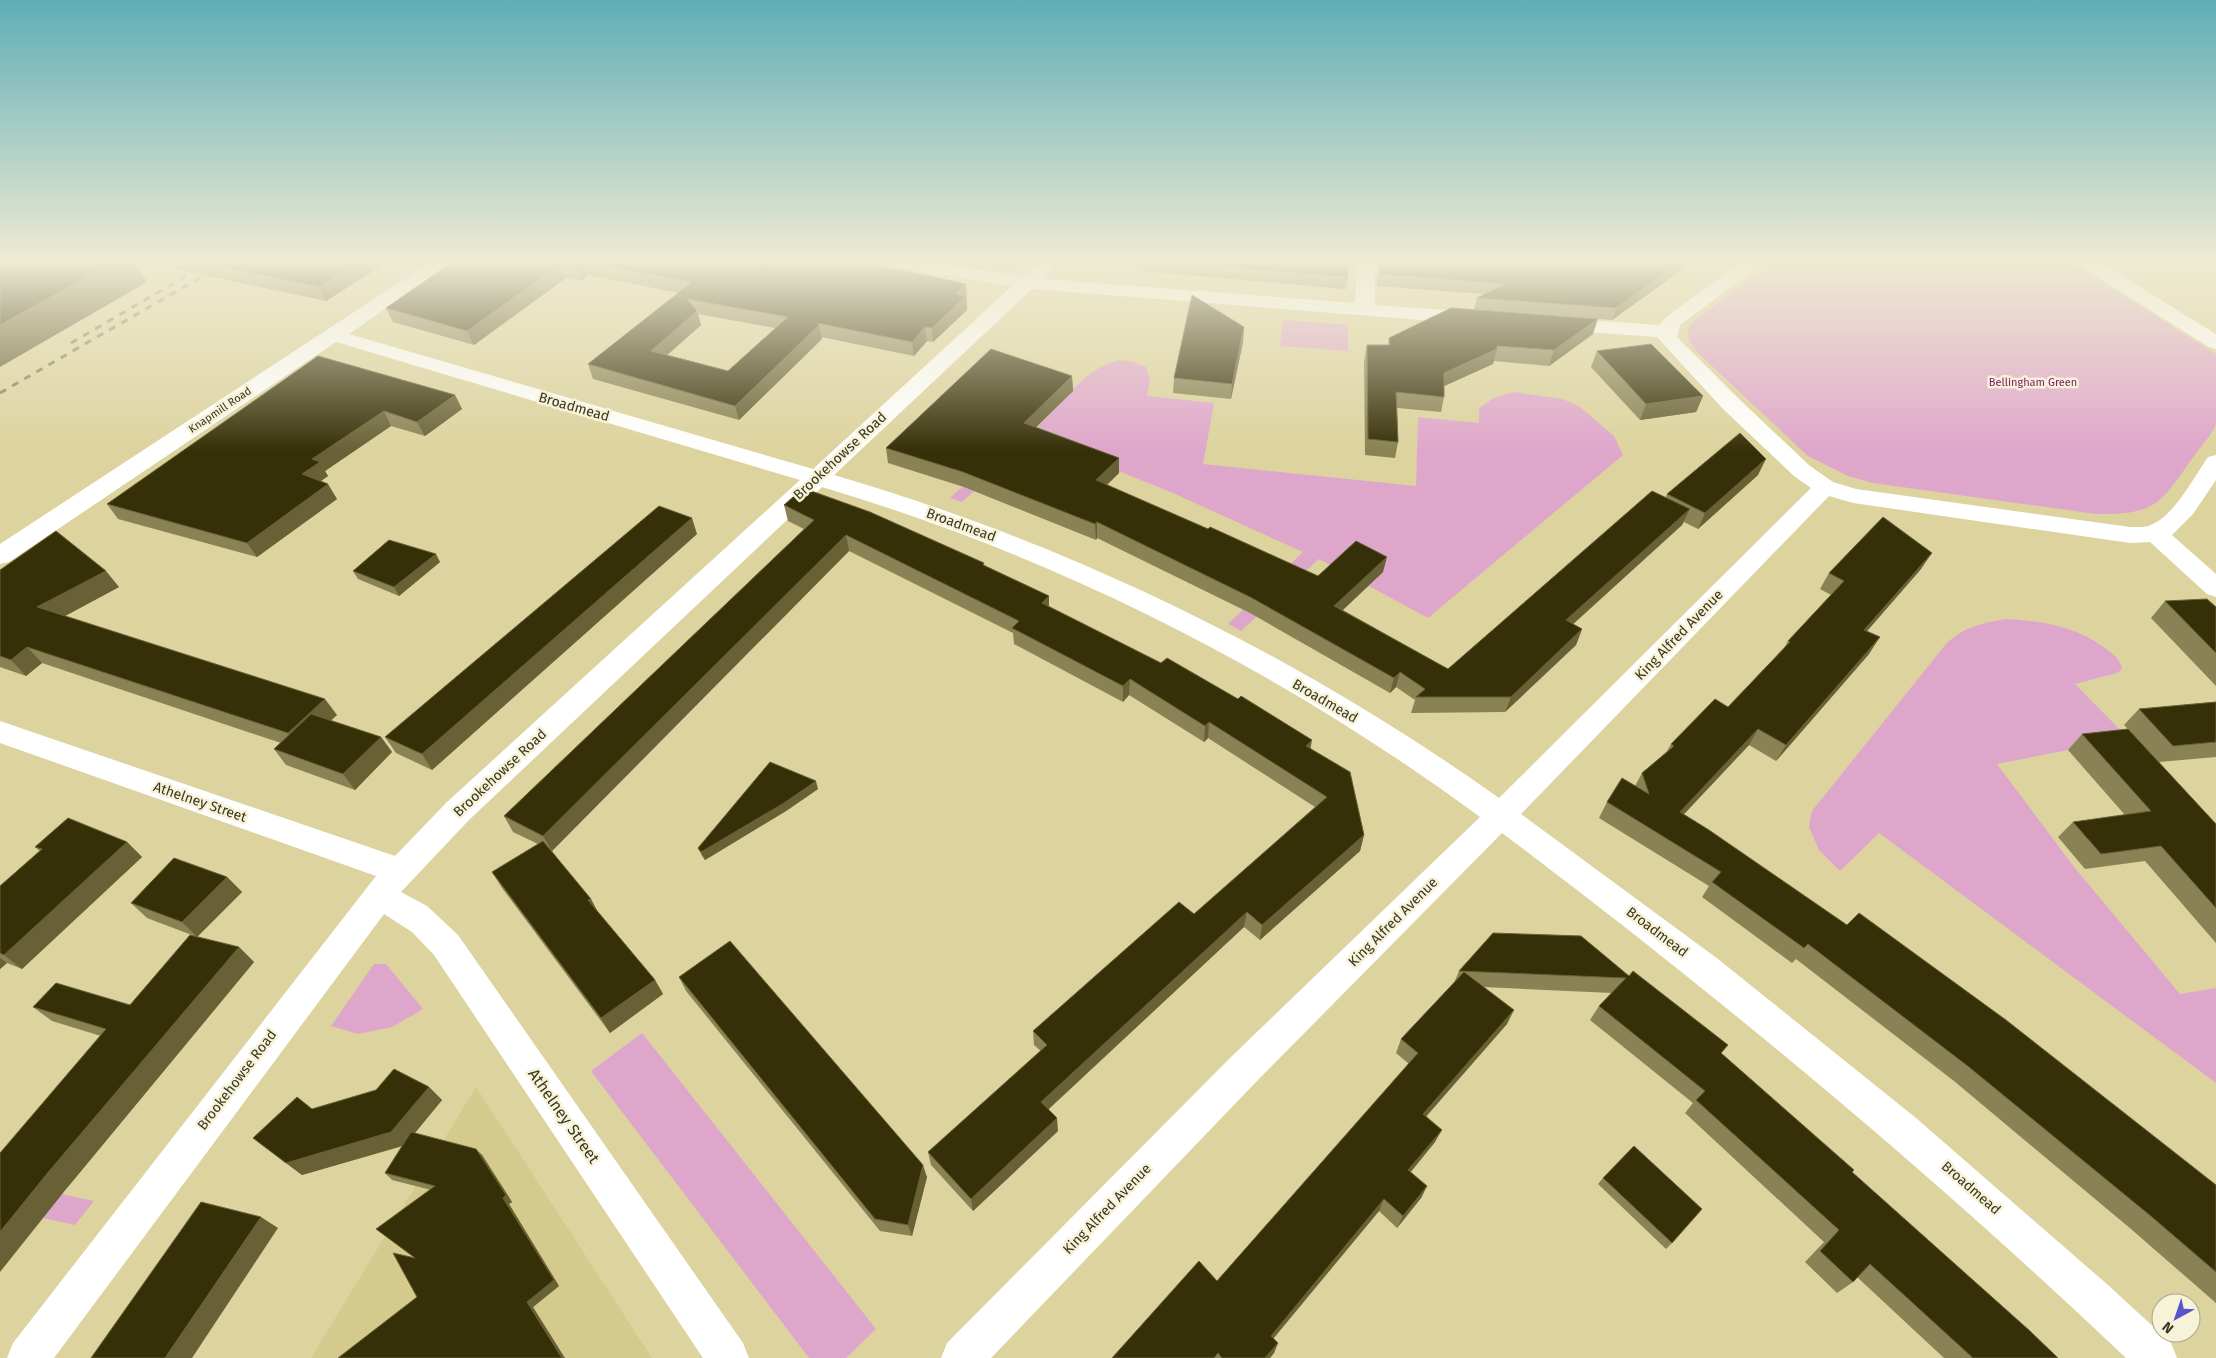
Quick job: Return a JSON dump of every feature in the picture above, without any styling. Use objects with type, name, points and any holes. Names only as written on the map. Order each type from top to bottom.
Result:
[{"type":"street","name":"Knapmill Road","points":[[0,556],[348,324]]},
{"type":"street","name":"Brookehowse Road","points":[[28,1358],[389,884],[458,811],[982,324]]},
{"type":"street","points":[[1561,324],[1666,332]]},
{"type":"street","points":[[1666,332],[1671,324]]},
{"type":"street","points":[[2186,324],[2216,343]]},
{"type":"street","points":[[1666,332],[1671,344],[1802,471],[1825,487],[1853,496],[2130,536],[2155,533],[2170,525],[2216,462]]},
{"type":"street","name":"Broadmead","points":[[332,335],[816,478],[930,513],[990,535],[1119,591],[1185,623],[1364,723],[1501,815],[1753,1005],[1897,1124],[2063,1269],[2156,1358]]},
{"type":"street","name":"King Alfred Avenue","points":[[962,1358],[1242,1070],[1501,815],[1825,487]]},
{"type":"street","points":[[2155,533],[2216,588]]},
{"type":"street","name":"Athelney Street","points":[[0,732],[389,884],[395,902],[415,913],[429,925],[446,945],[728,1358]]},
{"type":"shaded area","points":[[476,1087],[652,1358],[311,1358]]},
{"type":"green space","points":[[1282,324],[1348,325],[1348,351],[1280,346]]},
{"type":"green space","name":"Bellingham Green","points":[[1691,324],[2169,324],[2216,354],[2216,424],[2164,495],[2156,503],[2133,512],[2096,514],[1873,483],[1848,476],[1808,456],[1697,352],[1689,340],[1688,328]]},
{"type":"green space","points":[[1120,360],[1134,362],[1146,367],[1150,379],[1147,396],[1214,403],[1203,464],[1416,486],[1418,417],[1479,423],[1479,408],[1494,398],[1514,392],[1563,399],[1580,407],[1614,436],[1623,455],[1428,618],[1319,559],[1241,631],[1228,624],[1303,552],[1173,493],[1034,437],[962,502],[950,498],[1045,411],[1089,375],[1108,364]]},
{"type":"green space","points":[[2005,619],[2055,625],[2079,633],[2109,651],[2117,658],[2121,665],[2122,669],[2117,673],[2075,684],[2132,742],[2068,750],[1997,764],[2074,867],[2180,994],[2216,988],[2216,1083],[1879,833],[1840,871],[1819,850],[1809,827],[1812,811],[1946,644],[1966,629]]},
{"type":"green space","points":[[374,964],[386,964],[423,1009],[392,1027],[358,1034],[331,1026]]},
{"type":"green space","points":[[642,1033],[876,1329],[846,1358],[809,1358],[591,1071]]},
{"type":"green space","points":[[0,1181],[94,1201],[75,1225],[0,1208]]},
{"type":"building","points":[[444,324],[476,324],[467,331]]},
{"type":"building","points":[[638,324],[682,324],[651,351],[728,371],[780,324],[819,325],[735,406],[588,364]]},
{"type":"building","points":[[824,324],[936,324],[932,328],[925,327],[912,342]]},
{"type":"building","points":[[1186,324],[1240,324],[1244,327],[1232,384],[1174,378]]},
{"type":"building","points":[[1417,324],[1590,324],[1554,350],[1497,346],[1497,349],[1444,373],[1444,397],[1396,392],[1398,442],[1368,439],[1367,345],[1390,345],[1389,338]]},
{"type":"building","points":[[1651,344],[1703,396],[1646,404],[1597,351]]},
{"type":"building","points":[[991,349],[1072,376],[1024,423],[1119,458],[1096,480],[1208,529],[1210,527],[1318,576],[1356,541],[1387,557],[1334,606],[1448,669],[1652,491],[1690,509],[1566,620],[1582,629],[1511,697],[1416,697],[1425,689],[1400,672],[1394,678],[1252,598],[1097,522],[1095,524],[963,472],[886,448]]},
{"type":"building","points":[[318,356],[455,395],[417,422],[384,411],[312,459],[320,462],[302,474],[328,484],[247,543],[107,504]]},
{"type":"building","points":[[1740,433],[1766,459],[1705,513],[1667,494]]},
{"type":"building","points":[[803,488],[870,512],[984,563],[983,565],[1049,596],[1042,603],[1161,663],[1167,658],[1238,699],[1241,696],[1312,740],[1306,746],[1350,772],[1364,835],[1262,925],[1247,912],[1041,1102],[1057,1118],[971,1199],[928,1152],[1047,1045],[1033,1031],[1179,902],[1194,914],[1327,797],[1209,722],[1205,726],[1130,679],[1123,686],[1012,628],[1019,621],[846,535],[543,836],[504,816],[814,520],[784,505]]},
{"type":"building","points":[[659,506],[692,518],[422,754],[385,737]]},
{"type":"building","points":[[1883,517],[1932,553],[1864,630],[1880,637],[1786,745],[1758,729],[1680,812],[1847,925],[1859,913],[2006,1020],[2216,1185],[2216,1272],[1969,1067],[1808,944],[1804,948],[1712,882],[1721,872],[1607,802],[1622,778],[1649,794],[1642,773],[1674,746],[1671,744],[1715,699],[1728,707],[1790,642],[1788,641],[1844,581],[1829,573]]},
{"type":"building","points":[[56,531],[106,571],[37,607],[325,699],[288,733],[27,647],[11,660],[0,656],[0,570]]},
{"type":"building","points":[[389,540],[436,554],[394,587],[353,571]]},
{"type":"building","points":[[2207,599],[2216,607],[2216,653],[2165,601]]},
{"type":"building","points":[[2216,702],[2216,742],[2173,746],[2139,709]]},
{"type":"building","points":[[311,714],[381,737],[343,774],[274,749]]},
{"type":"building","points":[[2128,729],[2216,824],[2216,908],[2161,846],[2101,854],[2073,822],[2151,811],[2082,734]]},
{"type":"building","points":[[770,762],[816,781],[784,803],[701,852],[698,848]]},
{"type":"building","points":[[68,818],[127,842],[4,955],[0,953],[0,886],[42,849],[35,847]]},
{"type":"building","points":[[543,841],[591,899],[588,900],[655,980],[601,1018],[492,872]]},
{"type":"building","points":[[174,858],[227,877],[182,922],[131,903]]},
{"type":"building","points":[[1493,933],[1581,936],[1629,976],[1633,971],[1728,1045],[1721,1053],[1854,1170],[1852,1172],[2058,1358],[1973,1358],[1870,1264],[1853,1282],[1820,1251],[1839,1230],[1696,1100],[1705,1091],[1599,1006],[1626,978],[1459,971]]},
{"type":"building","points":[[190,935],[239,947],[0,1232],[0,1153],[106,1029],[33,1007],[56,983],[130,1005]]},
{"type":"building","points":[[730,941],[923,1165],[908,1225],[875,1219],[679,977]]},
{"type":"building","points":[[1464,972],[1514,1010],[1423,1114],[1442,1130],[1408,1170],[1427,1186],[1403,1216],[1384,1199],[1271,1336],[1278,1343],[1265,1358],[1222,1358],[1218,1353],[1214,1358],[1112,1358],[1199,1261],[1217,1281],[1418,1053],[1401,1039]]},
{"type":"building","points":[[394,1069],[429,1087],[391,1132],[286,1163],[253,1138],[297,1097],[312,1109],[376,1090]]},
{"type":"building","points":[[411,1132],[476,1149],[506,1195],[503,1198],[554,1280],[527,1302],[562,1358],[338,1358],[417,1297],[393,1253],[415,1258],[376,1229],[435,1186],[385,1173]]},
{"type":"building","points":[[1634,1146],[1702,1209],[1672,1243],[1603,1178]]},
{"type":"building","points":[[201,1202],[261,1217],[165,1358],[91,1358]]},
{"type":"railway","points":[[71,343],[103,324]]},
{"type":"railway","points":[[0,393],[119,324]]}]
